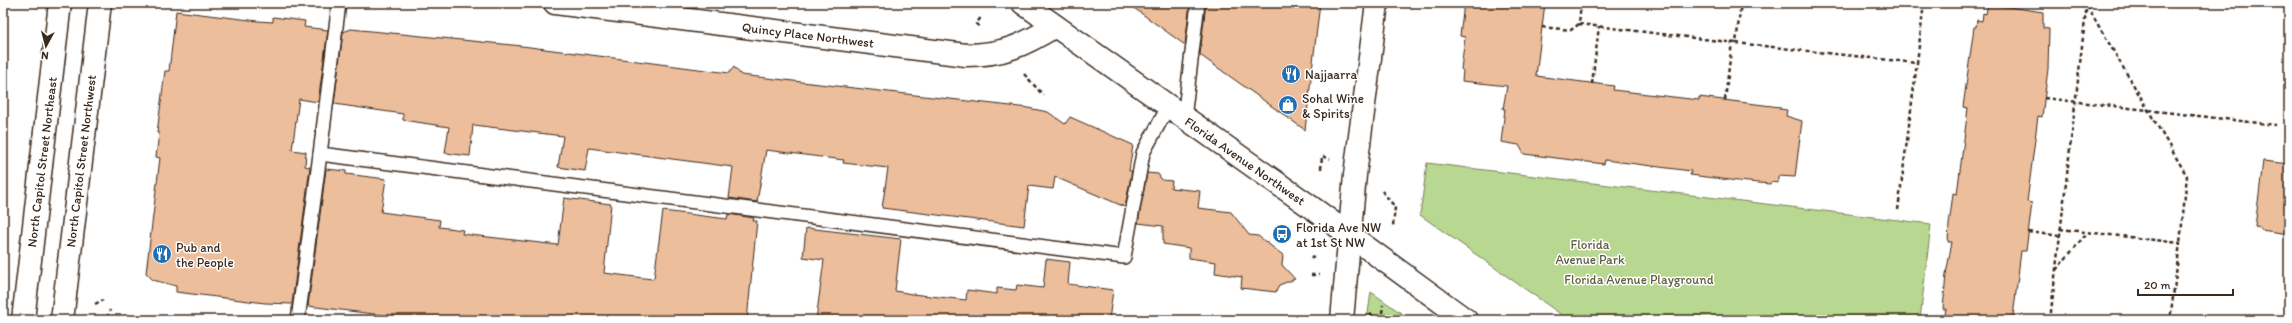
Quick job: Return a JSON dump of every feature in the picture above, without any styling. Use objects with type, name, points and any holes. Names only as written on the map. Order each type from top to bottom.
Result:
[{"type":"main road","name":"North Capitol Street Northeast","points":[[23,320],[60,3]]},
{"type":"main road","name":"North Capitol Street Northwest","points":[[62,320],[100,3]]},
{"type":"main road","name":"Quincy Place Northwest","points":[[555,3],[966,55],[992,54],[1018,47],[1055,26]]},
{"type":"main road","name":"Florida Avenue Northwest","points":[[1023,3],[1318,212],[1351,238],[1466,320]]},
{"type":"main road","points":[[1342,320],[1356,175],[1377,3]]},
{"type":"lane","points":[[298,320],[339,3]]},
{"type":"lane","points":[[320,154],[1124,257],[1143,153],[1176,112],[1198,3]]},
{"type":"path","points":[[1579,24],[1581,3]]},
{"type":"path","points":[[1725,100],[1740,3]]},
{"type":"path","points":[[1898,210],[1924,3]]},
{"type":"path","points":[[1923,7],[1931,3]]},
{"type":"path","points":[[2271,3],[2289,5]]},
{"type":"path","points":[[2050,320],[2087,4]]},
{"type":"path","points":[[2087,4],[2187,176],[2170,320]]},
{"type":"path","points":[[976,24],[982,16]]},
{"type":"path","points":[[1542,27],[1570,30],[1579,24],[1917,63]]},
{"type":"path","points":[[1592,84],[1599,26]]},
{"type":"path","points":[[1023,73],[1043,95]]},
{"type":"path","points":[[2044,98],[2276,124]]},
{"type":"path","points":[[1321,169],[1322,156]]},
{"type":"path","points":[[1382,191],[1395,207],[1393,226]]},
{"type":"path","points":[[2060,229],[2180,243]]},
{"type":"path","points":[[2028,232],[2060,236]]},
{"type":"path","points":[[2056,270],[2088,233]]},
{"type":"path","points":[[1311,259],[1315,254]]},
{"type":"path","points":[[95,304],[103,300]]},
{"type":"path","points":[[1370,314],[1380,320],[1383,304]]},
{"type":"path","points":[[107,318],[110,310]]},
{"type":"green space","name":"Florida Avenue Park","points":[[1427,163],[1931,224],[1920,320],[1569,320],[1420,215]]},
{"type":"green space","points":[[1371,292],[1411,320],[1367,320]]},
{"type":"building","points":[[1127,3],[1190,3],[1185,45]]},
{"type":"building","points":[[1206,3],[1320,3],[1305,130],[1200,55]]},
{"type":"building","points":[[1464,3],[1545,3],[1536,76],[1614,86],[1613,90],[1699,100],[1699,97],[1780,107],[1780,109],[1787,110],[1786,116],[1802,121],[1795,177],[1778,176],[1778,183],[1771,182],[1770,184],[1738,181],[1690,175],[1691,171],[1605,160],[1604,164],[1524,154],[1519,145],[1501,142],[1505,109],[1503,109],[1507,86],[1462,81],[1463,71],[1461,69],[1465,37],[1460,36]]},
{"type":"building","points":[[1988,4],[2043,12],[2043,28],[2049,29],[2048,69],[2042,117],[2038,116],[2027,202],[2032,203],[2026,251],[2021,251],[2013,317],[2010,316],[2010,320],[1944,320],[1946,309],[1943,309],[1946,274],[1952,242],[1948,242],[1949,225],[1953,193],[1957,194],[1968,108],[1963,107],[1974,27],[1976,27],[1977,20],[1982,21],[1983,13],[1986,14]]},
{"type":"building","points":[[176,11],[258,21],[273,22],[273,17],[305,21],[304,27],[328,30],[318,102],[299,99],[292,150],[306,152],[305,166],[310,167],[292,304],[265,303],[176,292],[176,286],[153,280],[146,273],[160,158],[156,157],[159,133],[157,133],[165,71],[169,71]]},
{"type":"building","points":[[351,29],[522,46],[729,73],[734,67],[741,75],[1028,108],[1048,112],[1065,124],[1070,117],[1133,145],[1129,171],[1132,171],[1125,207],[1055,177],[1053,189],[1029,186],[1024,226],[882,208],[888,168],[843,163],[844,160],[766,150],[757,202],[729,198],[733,167],[589,148],[585,171],[558,167],[563,136],[473,125],[470,156],[445,153],[449,127],[403,120],[403,114],[334,104],[343,32]]},
{"type":"building","points":[[2263,161],[2289,164],[2289,234],[2261,230],[2261,228],[2255,227]]},
{"type":"building","points":[[326,169],[346,171],[346,174],[386,179],[381,212],[440,220],[439,227],[463,230],[462,234],[558,245],[564,198],[611,204],[604,273],[652,279],[654,278],[663,211],[727,219],[728,214],[754,218],[753,221],[757,221],[747,320],[423,320],[308,306]]},
{"type":"building","points":[[1147,173],[1158,174],[1162,180],[1172,181],[1171,188],[1200,191],[1198,208],[1231,212],[1249,235],[1258,236],[1283,255],[1282,265],[1295,279],[1279,285],[1276,292],[1241,288],[1242,277],[1215,273],[1216,262],[1189,258],[1189,248],[1163,244],[1163,226],[1138,223]]},
{"type":"building","points":[[806,228],[901,239],[895,291],[912,294],[966,300],[967,290],[997,294],[997,288],[1016,290],[1017,285],[1043,288],[1046,259],[1070,262],[1068,284],[1113,290],[1109,320],[816,320],[824,260],[803,257]]},
{"type":"place","name":"Najjaarra","points":[[1291,74]]},
{"type":"place","name":"Sohal Wine & Spirits","points":[[1288,105]]},
{"type":"place","name":"Florida Ave NW at 1st St NW","points":[[1282,234]]},
{"type":"place","name":"Pub and the People","points":[[162,254]]},
{"type":"park label","name":"Florida Avenue Playground","points":[[1639,279]]}]
